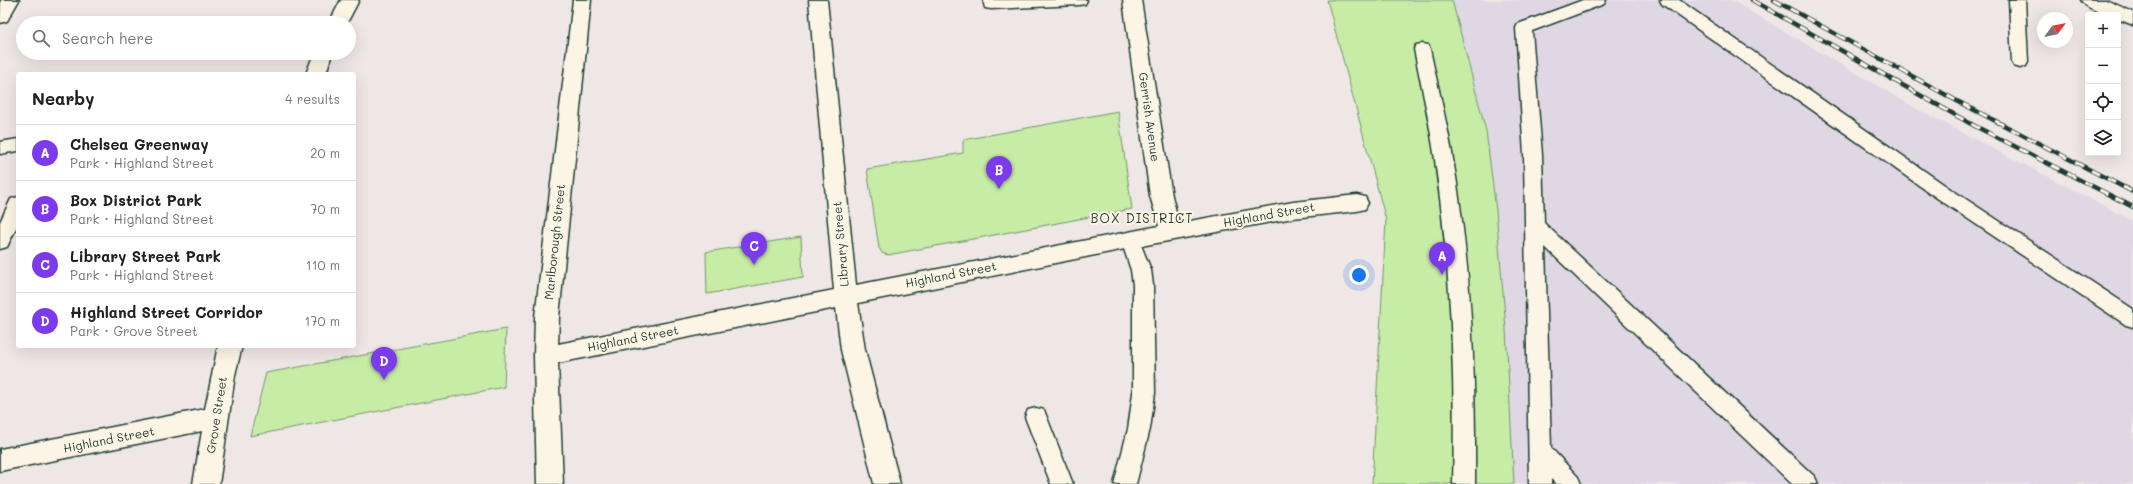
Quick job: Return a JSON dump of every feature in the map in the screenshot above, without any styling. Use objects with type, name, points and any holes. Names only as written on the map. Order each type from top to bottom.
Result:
[{"type":"street","points":[[0,17],[10,0]]},
{"type":"street","points":[[342,16],[350,0]]},
{"type":"street","name":"Marlborough Street","points":[[550,484],[546,356],[547,317],[582,0]]},
{"type":"street","name":"Library Street","points":[[818,0],[846,297],[853,350],[887,484]]},
{"type":"street","name":"Gerrish Avenue","points":[[1132,0],[1161,196],[1164,210],[1172,232]]},
{"type":"street","points":[[2090,0],[2133,19]]},
{"type":"street","points":[[317,72],[321,60]]},
{"type":"street","name":"Highland Street","points":[[546,356],[846,297],[919,280],[1172,232],[1293,210],[1357,203]]},
{"type":"street","name":"Grove Street","points":[[206,484],[223,375],[230,348]]},
{"type":"street","name":"Highland Street","points":[[0,460],[217,417]]},
{"type":"lane","points":[[991,0],[991,4],[1079,0]]},
{"type":"lane","points":[[1540,484],[1533,155],[1524,28],[1598,0]]},
{"type":"lane","points":[[1668,0],[1943,193],[2133,319]]},
{"type":"lane","points":[[2017,0],[2020,62]]},
{"type":"lane","points":[[1422,49],[1444,153],[1458,276],[1465,431],[1464,484]]},
{"type":"lane","points":[[0,148],[16,146]]},
{"type":"lane","points":[[0,242],[16,208]]},
{"type":"lane","points":[[1535,226],[1807,484]]},
{"type":"lane","points":[[1125,484],[1139,429],[1144,393],[1141,270],[1130,240]]},
{"type":"lane","points":[[1036,417],[1062,484]]},
{"type":"lane","points":[[1540,452],[1570,484]]},
{"type":"shaded area","points":[[1452,0],[1731,0],[1919,110],[2133,221],[2133,484],[1514,484],[1506,329],[1496,210],[1486,131]]},
{"type":"green space","points":[[1327,0],[1452,0],[1486,131],[1496,210],[1506,329],[1514,484],[1372,484],[1386,220]]},
{"type":"green space","points":[[1118,111],[1132,209],[888,255],[882,253],[879,248],[867,169],[963,153],[963,140]]},
{"type":"green space","points":[[801,237],[803,277],[707,294],[706,252]]},
{"type":"green space","points":[[506,329],[504,387],[250,436],[266,373]]},
{"type":"railway","points":[[1752,0],[1973,125],[2133,207]]},
{"type":"railway","points":[[1774,0],[1957,101],[2133,192]]},
{"type":"place","name":"Box District Park","points":[[999,189]]},
{"type":"place","name":"Library Street Park","points":[[754,265]]},
{"type":"place","name":"Chelsea Greenway","points":[[1442,275]]},
{"type":"place","name":"Highland Street Corridor","points":[[384,380]]},
{"type":"district","name":"BOX DISTRICT","points":[[1142,218]]}]
